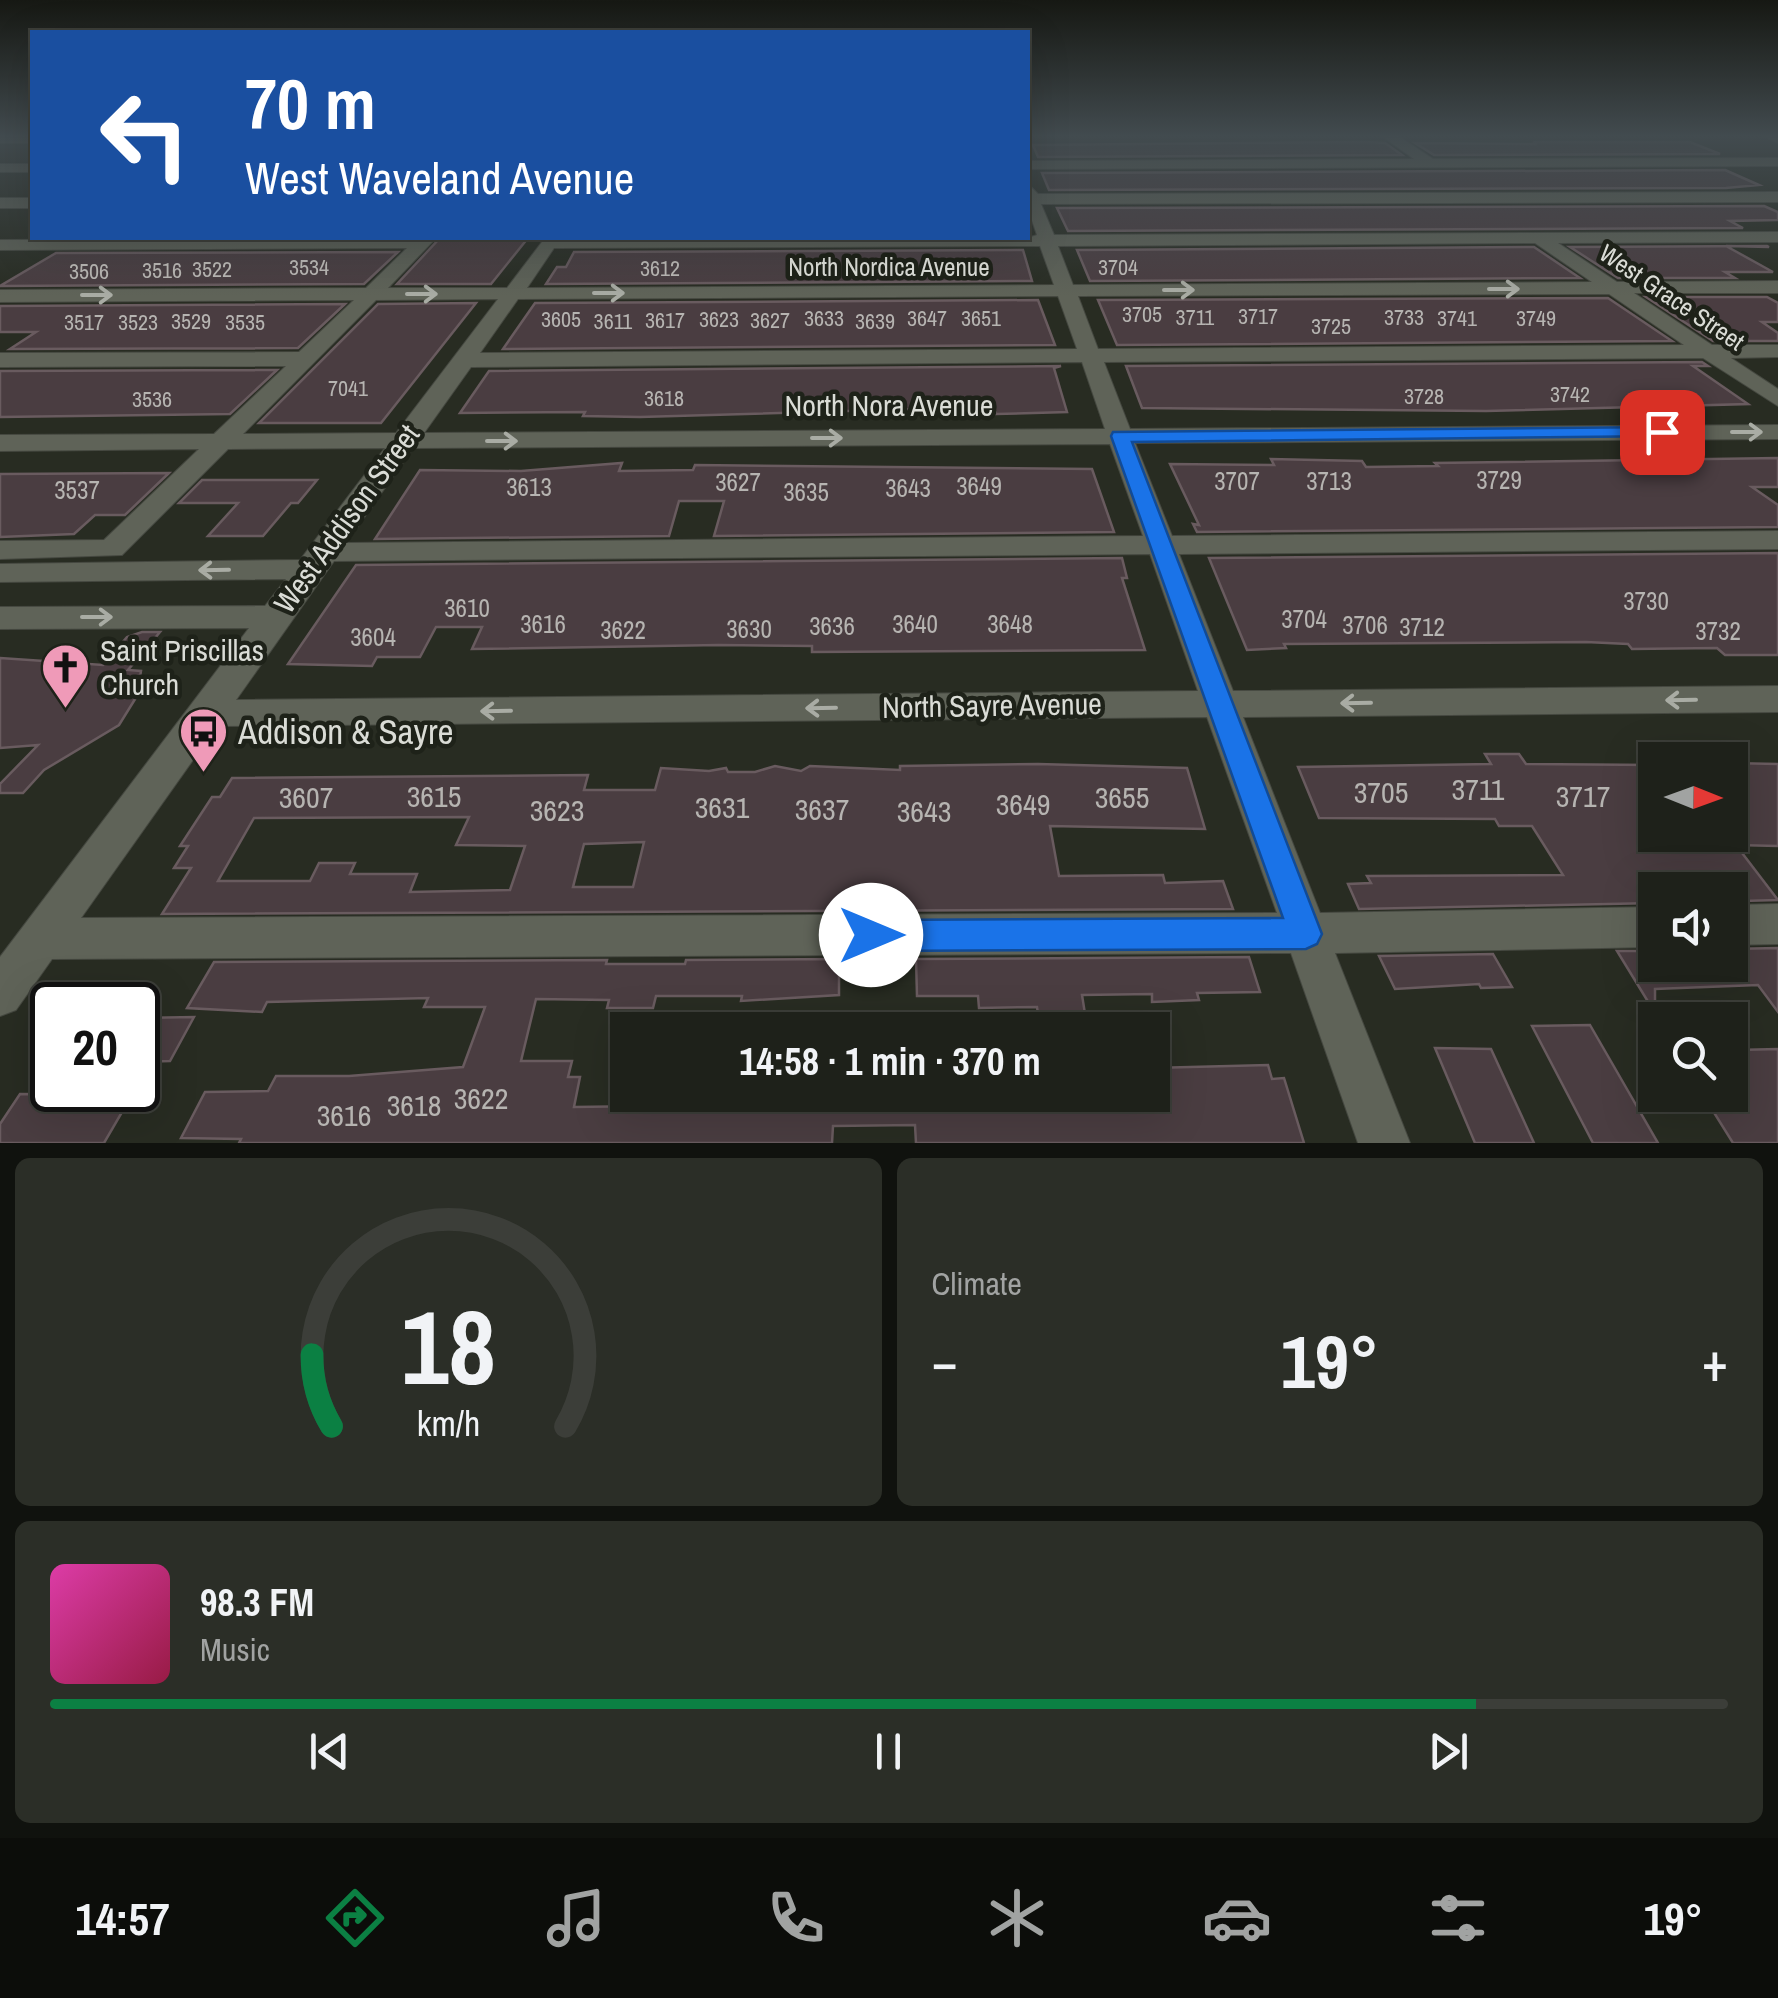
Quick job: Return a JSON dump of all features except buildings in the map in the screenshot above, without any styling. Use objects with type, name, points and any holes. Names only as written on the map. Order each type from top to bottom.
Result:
[{"type":"street","name":"West Grace Street","points":[[1467,189],[1778,399]]},
{"type":"street","points":[[1030,196],[1778,196]]},
{"type":"street","points":[[1030,198],[1384,1143]]},
{"type":"street","points":[[0,203],[30,203]]},
{"type":"street","points":[[551,240],[1778,237]]},
{"type":"street","points":[[0,245],[51,241],[425,240]]},
{"type":"street","points":[[0,550],[112,550],[425,240]]},
{"type":"street","name":"West Addison Street","points":[[0,994],[551,240]]},
{"type":"street","points":[[15,261],[51,241]]},
{"type":"street","name":"North Nordica Avenue","points":[[0,296],[1778,287]]},
{"type":"street","points":[[464,360],[1778,351]]},
{"type":"street","points":[[0,360],[306,359]]},
{"type":"street","name":"North Nora Avenue","points":[[0,443],[1778,432]]},
{"type":"street","points":[[0,572],[318,560],[1161,545],[1778,540]]},
{"type":"street","points":[[0,618],[276,618]]},
{"type":"street","name":"North Sayre Avenue","points":[[206,714],[1778,699]]},
{"type":"street","points":[[1748,925],[1778,924]]},
{"type":"street","points":[[40,939],[1306,934],[1638,926]]},
{"type":"place","name":"Saint Priscillas Church","points":[[65,710]]},
{"type":"place","name":"Addison & Sayre","points":[[203,774]]},
{"type":"route","points":[[871,935],[1306,934],[1120,436],[1662,432]]}]
